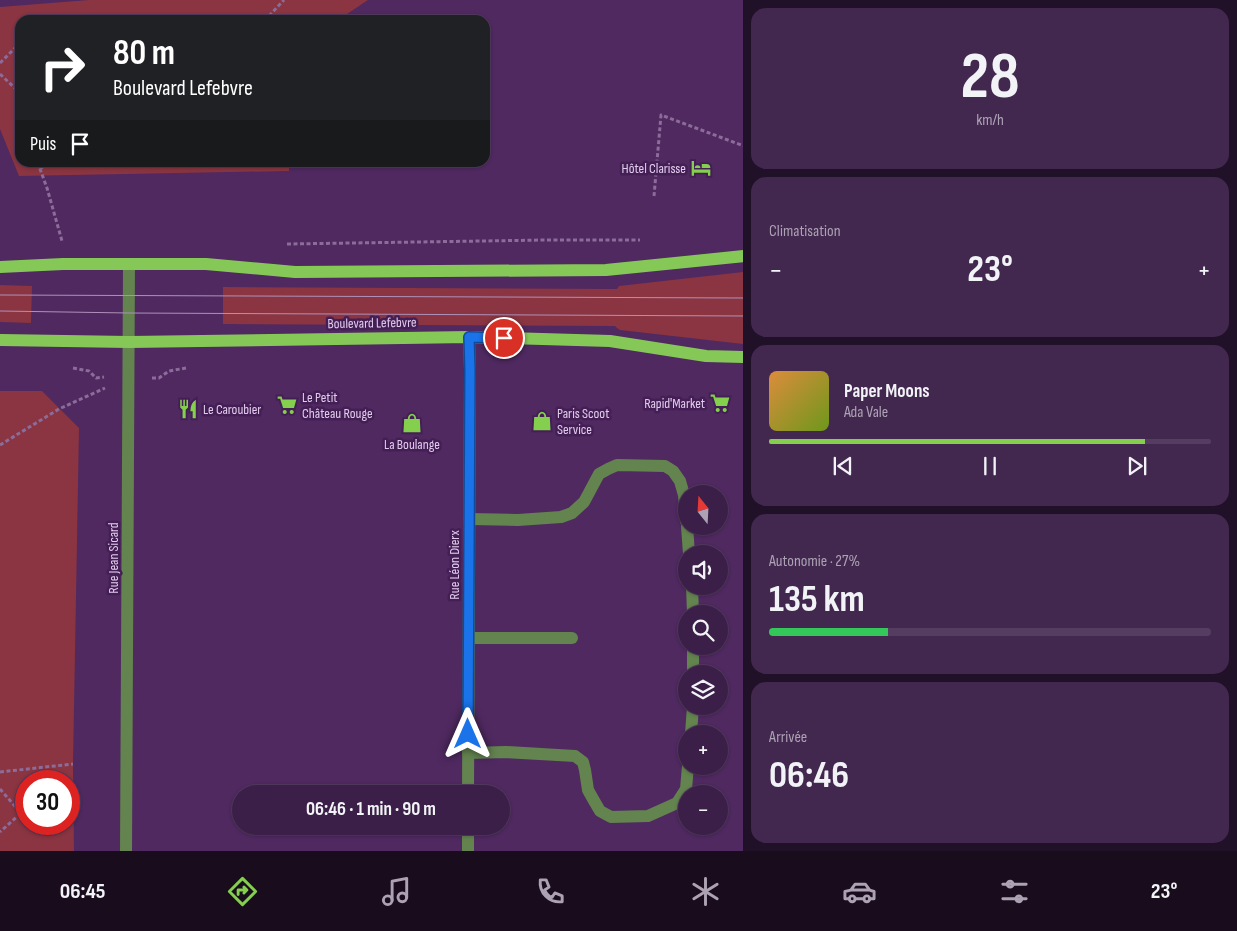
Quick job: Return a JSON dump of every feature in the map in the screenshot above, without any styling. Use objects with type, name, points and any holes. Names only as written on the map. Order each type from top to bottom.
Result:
[{"type":"main road","points":[[0,267],[63,264],[206,264],[295,272],[606,270],[743,256]]},
{"type":"main road","name":"Boulevard Lefebvre","points":[[0,340],[129,342],[469,337],[610,342],[706,356],[743,357]]},
{"type":"street","name":"Rue Jean Sicard","points":[[126,851],[129,264]]},
{"type":"street","name":"Rue Léon Dierx","points":[[468,785],[469,337]]},
{"type":"street","points":[[469,519],[518,520],[561,517],[572,513],[584,502],[600,474],[616,465],[665,466],[674,471],[681,485]]},
{"type":"street","points":[[469,638],[572,638]]},
{"type":"street","points":[[468,752],[575,756],[582,762],[588,790],[600,811],[611,817],[648,816],[677,803],[686,789],[687,775]]},
{"type":"street","points":[[468,835],[468,851]]},
{"type":"path","points":[[270,15],[284,0]]},
{"type":"path","points":[[0,63],[15,48]]},
{"type":"path","points":[[0,74],[15,88]]},
{"type":"path","points":[[654,196],[661,115],[743,146]]},
{"type":"path","points":[[43,167],[40,169],[63,244],[54,244]]},
{"type":"path","points":[[279,244],[645,240]]},
{"type":"path","points":[[0,445],[59,409],[128,378]]},
{"type":"path","points":[[0,772],[73,764]]},
{"type":"path","points":[[0,789],[21,813],[0,832]]},
{"type":"shaded area","points":[[89,0],[368,0],[346,15],[15,15],[15,166],[0,129],[0,7]]},
{"type":"shaded area","points":[[15,167],[289,167],[289,171],[19,176]]},
{"type":"shaded area","points":[[743,272],[743,344],[620,330],[615,326],[223,324],[223,287],[617,289],[619,286]]},
{"type":"shaded area","points":[[0,285],[32,286],[31,323],[0,322]]},
{"type":"shaded area","points":[[0,391],[42,391],[79,428],[73,770],[15,770],[15,835],[74,835],[74,851],[0,851]]},
{"type":"tram line","points":[[0,295],[743,298]]},
{"type":"tram line","points":[[0,311],[743,316]]},
{"type":"place","name":"Hôtel Clarisse","points":[[701,168]]},
{"type":"place","name":"Rapid'Market","points":[[720,403]]},
{"type":"place","name":"Le Petit Château Rouge","points":[[287,405]]},
{"type":"place","name":"Le Caroubier","points":[[188,409]]},
{"type":"place","name":"Paris Scoot Service","points":[[542,421]]},
{"type":"place","name":"La Boulange","points":[[412,423]]},
{"type":"route","points":[[468,734],[469,337],[504,338]]}]
